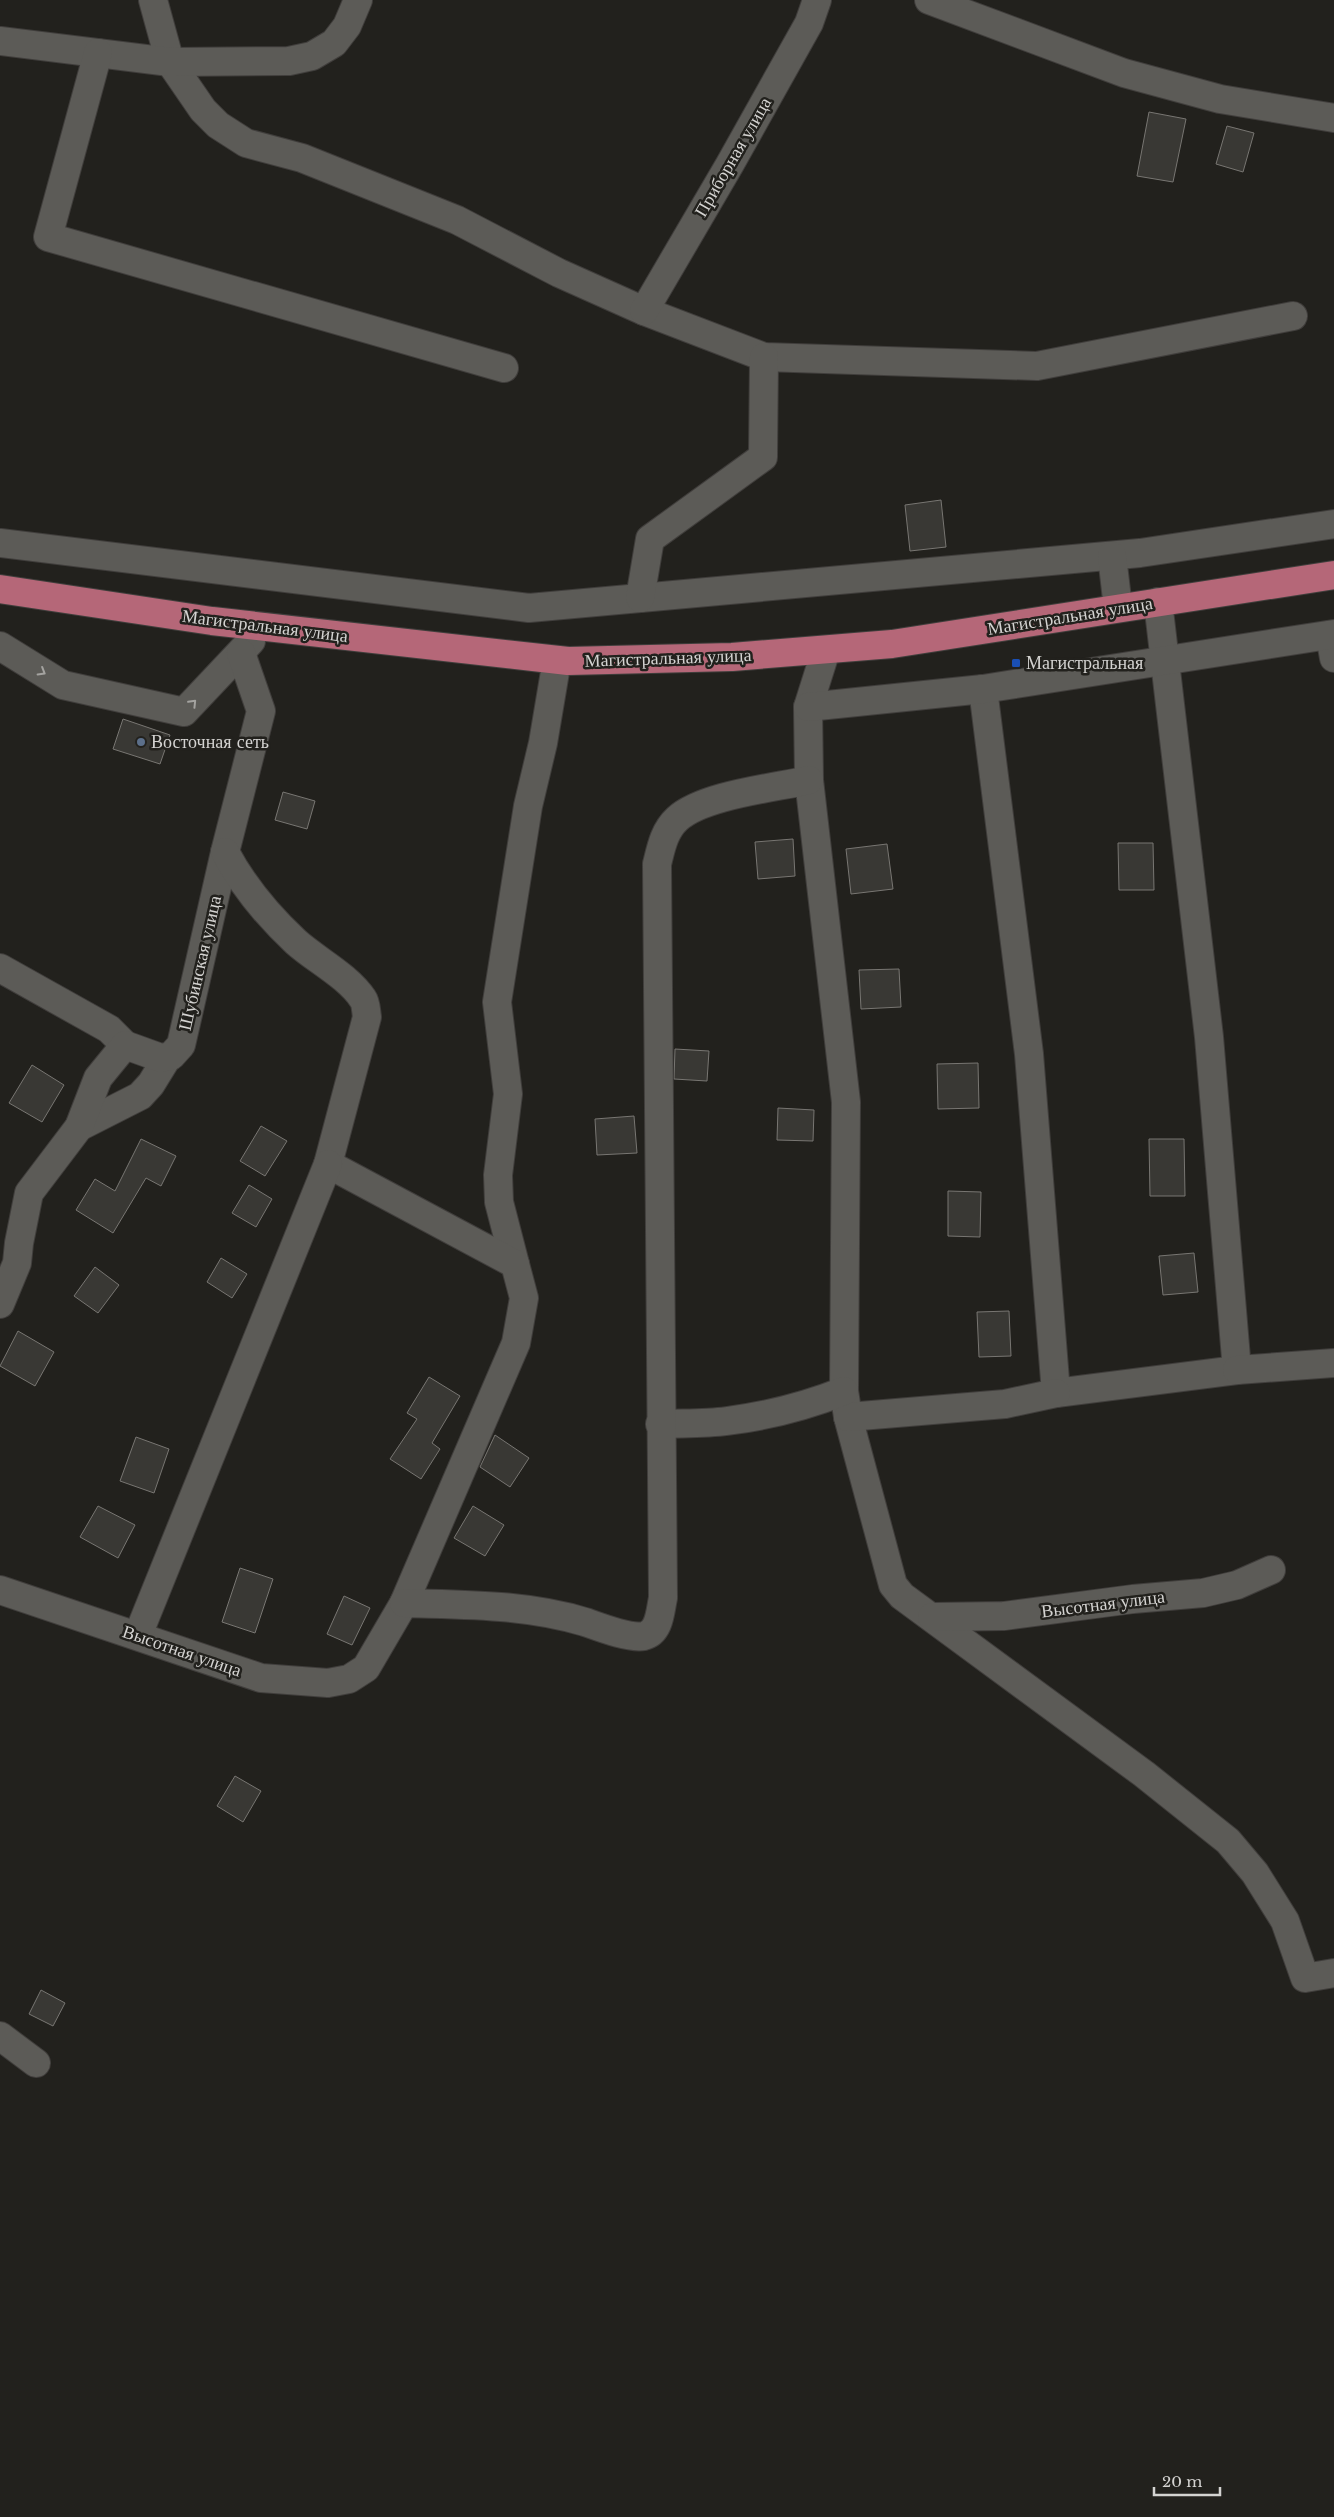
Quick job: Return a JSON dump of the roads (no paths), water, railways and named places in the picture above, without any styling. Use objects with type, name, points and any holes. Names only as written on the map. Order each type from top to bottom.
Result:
[{"type":"highway","name":"Магистральная улица","points":[[1,593],[262,627],[557,660],[732,657],[892,644],[1334,576]]},
{"type":"street","points":[[153,0],[170,62],[184,79],[203,110],[218,125],[246,143],[302,158],[457,220],[559,273],[644,311],[764,357],[1037,366],[1293,316]]},
{"type":"street","points":[[0,41],[170,62],[289,61],[312,56],[334,43],[347,26],[358,0]]},
{"type":"street","name":"Приборная улица","points":[[644,311],[730,164],[809,23],[817,0]]},
{"type":"street","points":[[930,0],[1124,73],[1220,99],[1334,118]]},
{"type":"street","points":[[98,53],[48,238],[504,368]]},
{"type":"street","points":[[640,598],[650,540],[763,457],[764,357]]},
{"type":"street","points":[[0,544],[529,608],[1112,556],[1334,524]]},
{"type":"street","points":[[1112,556],[1118,608]]},
{"type":"street","points":[[1158,602],[1209,1037],[1237,1370]]},
{"type":"street","points":[[0,646],[63,684],[184,712],[241,653],[262,627]]},
{"type":"street","points":[[808,707],[983,690],[1166,663],[1333,642]]},
{"type":"street","points":[[826,650],[808,707],[809,780],[846,1102],[846,1404],[893,1585],[902,1596],[1144,1774],[1228,1841],[1255,1873],[1285,1921],[1305,1978],[1334,1973]]},
{"type":"street","name":"Шубинская улица","points":[[79,1127],[140,1096],[152,1084],[167,1058],[181,1045],[225,852],[261,711],[241,653]]},
{"type":"street","points":[[557,660],[543,743],[528,806],[497,1002],[508,1094],[498,1174],[499,1202],[524,1298],[516,1343],[404,1603],[503,1605],[570,1618],[616,1632],[643,1636],[654,1631],[663,1598],[660,1424],[657,864],[662,840],[671,826],[700,804],[809,780]]},
{"type":"street","points":[[983,690],[1030,1054],[1056,1393]]},
{"type":"street","points":[[138,1635],[328,1164],[367,1017],[364,1000],[350,983],[296,942],[259,905],[238,876],[225,852]]},
{"type":"street","points":[[0,968],[109,1029],[125,1045],[167,1058]]},
{"type":"street","points":[[0,1304],[17,1263],[29,1193],[79,1127],[98,1078],[125,1045]]},
{"type":"street","points":[[328,1164],[515,1264]]},
{"type":"street","points":[[660,1424],[725,1422],[766,1415],[815,1402],[846,1404],[1006,1404],[1056,1393],[1237,1370],[1334,1363]]},
{"type":"street","name":"Высотная улица","points":[[932,1617],[1004,1616],[1133,1599],[1202,1593],[1237,1584],[1271,1570]]},
{"type":"street","name":"Высотная улица","points":[[0,1590],[261,1678],[328,1683],[349,1679],[366,1668],[404,1603]]},
{"type":"street","points":[[0,2036],[36,2062]]},
{"type":"place","name":"Магистральная","points":[[1016,663]]},
{"type":"place","name":"Восточная сеть","points":[[141,742]]}]
